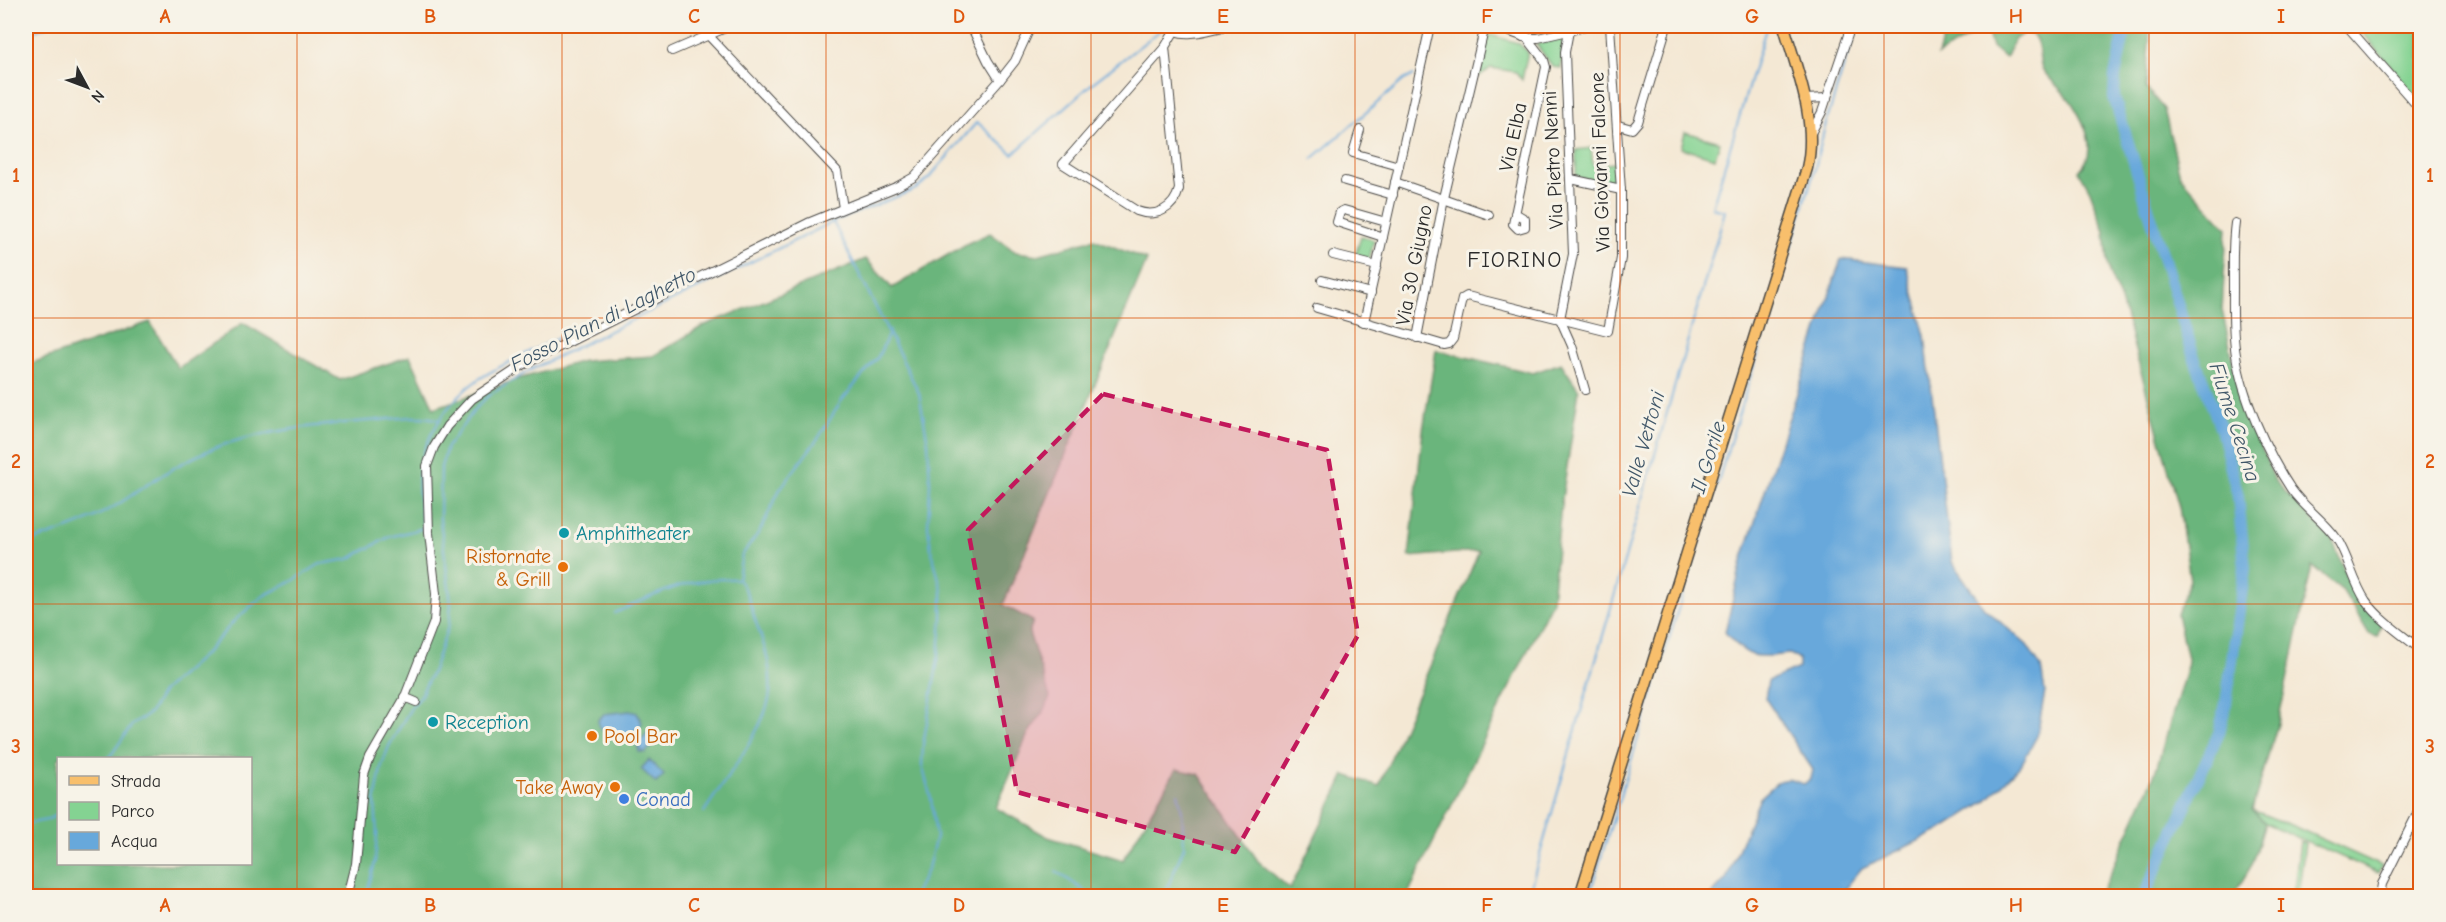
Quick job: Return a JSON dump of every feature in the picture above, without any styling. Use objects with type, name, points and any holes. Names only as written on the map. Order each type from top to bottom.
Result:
[{"type":"main road","points":[[1580,897],[1810,156],[1810,135],[1804,99],[1784,26]]},
{"type":"street","points":[[672,51],[730,26]]},
{"type":"street","points":[[971,26],[1000,80]]},
{"type":"street","points":[[348,897],[356,864],[364,775],[370,758],[411,700],[436,610],[429,533],[427,466],[440,437],[454,418],[478,395],[524,365],[808,223],[914,177],[1000,80],[1014,61],[1031,26]]},
{"type":"street","points":[[1165,26],[1174,32],[1183,34],[1227,26]]},
{"type":"street","points":[[1364,322],[1430,26]]},
{"type":"street","name":"Via 30 Giugno","points":[[1417,338],[1444,198],[1485,26]]},
{"type":"street","points":[[1494,26],[1525,38],[1538,38],[1568,28],[1590,26]]},
{"type":"street","points":[[1525,38],[1529,26]]},
{"type":"street","name":"Via Giovanni Falcone","points":[[1560,319],[1608,332],[1621,258],[1618,125],[1610,26]]},
{"type":"street","points":[[1618,125],[1632,129],[1638,122],[1667,26]]},
{"type":"street","points":[[1810,135],[1817,126],[1851,26]]},
{"type":"street","points":[[2348,26],[2421,109]]},
{"type":"street","name":"Via Pietro Nenni","points":[[1560,319],[1573,254],[1565,52],[1568,28]]},
{"type":"street","points":[[1165,47],[1179,189],[1175,199],[1167,208],[1157,213],[1146,214],[1137,211],[1063,164],[1165,47],[1174,32]]},
{"type":"street","points":[[708,35],[837,171],[843,208]]},
{"type":"street","name":"Via Elba","points":[[1515,213],[1546,67],[1544,60],[1525,38]]},
{"type":"street","points":[[1804,99],[1827,98]]},
{"type":"street","points":[[1360,130],[1353,153],[1399,166]]},
{"type":"street","points":[[1571,179],[1621,190]]},
{"type":"street","points":[[1345,181],[1393,195]]},
{"type":"street","points":[[1395,182],[1489,215]]},
{"type":"street","points":[[1383,237],[1337,222],[1340,212],[1344,210],[1386,222]]},
{"type":"street","points":[[2235,223],[2232,242],[2233,333],[2241,381],[2260,428],[2292,490],[2338,540],[2366,601],[2382,618],[2421,649]]},
{"type":"street","points":[[1333,255],[1377,266]]},
{"type":"street","points":[[1322,280],[1371,293]]},
{"type":"street","points":[[1317,308],[1444,345],[1449,344],[1453,339],[1462,299],[1467,296],[1560,319],[1572,346],[1585,390]]},
{"type":"street","points":[[2380,897],[2382,884],[2421,808]]},
{"type":"highlighted area","points":[[1103,394],[1327,450],[1358,635],[1235,852],[1017,792],[968,530]]},
{"type":"green space","points":[[1946,26],[2150,26],[2146,88],[2164,109],[2180,176],[2227,228],[2222,310],[2241,397],[2275,481],[2332,539],[2348,580],[2382,624],[2377,637],[2369,634],[2343,591],[2312,566],[2278,723],[2252,810],[2265,823],[2253,863],[2233,896],[2100,896],[2154,776],[2188,663],[2177,614],[2190,580],[2179,507],[2121,301],[2109,273],[2105,232],[2090,191],[2079,171],[2085,163],[2089,146],[2081,119],[2069,99],[2043,70],[2038,44],[2033,35],[2024,33],[2014,40],[2005,58],[1992,47],[1986,27],[1938,55]]},
{"type":"green space","points":[[2357,26],[2420,26],[2419,100]]},
{"type":"green space","points":[[1487,34],[1518,43],[1528,52],[1522,80],[1516,72],[1491,68],[1476,78]]},
{"type":"green space","points":[[1560,38],[1563,41],[1561,68],[1553,67],[1536,44]]},
{"type":"green space","points":[[1685,132],[1720,142],[1715,158],[1681,148]]},
{"type":"green space","points":[[1591,148],[1593,165],[1615,163],[1616,185],[1576,177],[1576,150]]},
{"type":"green space","points":[[990,233],[1016,252],[1038,255],[1094,239],[1147,260],[1003,605],[1033,621],[1029,633],[1050,697],[1046,708],[1028,734],[996,808],[1048,837],[1123,860],[1176,769],[1199,774],[1258,861],[1290,889],[1345,775],[1379,786],[1479,551],[1409,557],[1423,430],[1436,350],[1533,373],[1561,363],[1579,390],[1561,505],[1552,601],[1407,896],[26,896],[26,365],[150,322],[178,368],[243,323],[340,380],[410,356],[434,408],[518,379],[583,361],[653,356],[703,326],[866,259],[892,288],[968,243]]},
{"type":"green space","points":[[1361,236],[1374,240],[1369,261],[1355,257]]},
{"type":"green space","points":[[2252,810],[2382,866],[2378,873],[2265,823]]},
{"type":"green space","points":[[2300,841],[2305,843],[2298,896],[2293,896]]},
{"type":"water","points":[[1841,259],[1907,267],[1925,336],[1952,562],[1984,608],[2027,645],[2041,667],[2045,692],[2037,736],[2021,765],[1986,801],[1939,831],[1862,868],[1839,896],[1710,896],[1726,879],[1760,798],[1779,781],[1788,779],[1804,784],[1811,778],[1813,770],[1765,698],[1768,681],[1799,668],[1799,660],[1790,654],[1753,655],[1740,648],[1725,632],[1742,561]]},
{"type":"water","points":[[630,711],[637,713],[642,723],[629,734],[613,738],[599,727],[598,720],[604,714]]},
{"type":"water","points":[[652,728],[661,736],[645,753],[641,750],[642,752],[639,752],[638,748],[640,748],[636,745]]},
{"type":"water","points":[[649,760],[664,775],[656,783],[641,769]]},
{"type":"waterway","points":[[26,35],[47,26]]},
{"type":"waterway","name":"Il Gorile","points":[[1589,896],[1815,169],[1824,130],[1856,26]]},
{"type":"waterway","name":"Fiume Cecina","points":[[2126,26],[2115,76],[2114,97],[2194,357],[2221,429],[2238,496],[2245,568],[2226,703],[2219,733],[2144,896]]},
{"type":"waterway","name":"Valle Vettoni","points":[[1528,896],[1725,211],[1712,208],[1766,28],[1778,30],[1780,27]]},
{"type":"waterway","name":"Fosso Pian di Laghetto","points":[[366,896],[375,862],[377,834],[375,802],[381,768],[389,746],[412,706],[419,699],[433,670],[449,624],[451,604],[440,519],[441,467],[447,447],[476,408],[488,396],[530,370],[833,222],[916,189],[928,179],[977,122],[1013,154],[1095,81],[1162,29]]},
{"type":"waterway","points":[[1312,159],[1404,80],[1414,75]]},
{"type":"waterway","points":[[833,222],[919,393],[928,443],[930,483],[928,526],[931,549],[942,591],[942,618],[939,654],[923,745],[922,765],[931,799],[936,837],[928,868],[914,896]]},
{"type":"waterway","points":[[110,757],[132,725],[150,713],[163,691],[206,653],[235,620],[263,596],[320,564],[349,559],[389,537],[424,528],[419,487],[421,460],[432,433],[448,408],[479,379],[515,359],[577,329],[578,331]]},
{"type":"waterway","points":[[704,812],[753,737],[767,706],[770,692],[770,674],[765,650],[747,595],[738,579],[742,555],[760,531],[780,489],[819,437],[842,400],[878,357],[890,331]]},
{"type":"waterway","points":[[26,543],[92,518],[117,505],[184,462],[237,440],[331,424],[413,417],[440,420]]},
{"type":"waterway","points":[[615,613],[660,593],[688,584],[738,579]]},
{"type":"waterway","points":[[1164,896],[1184,847],[1182,811],[1178,793]]},
{"type":"waterway","points":[[26,824],[47,820],[57,815]]},
{"type":"waterway","points":[[1056,871],[1092,896]]},
{"type":"place","name":"Amphitheater","points":[[564,533]]},
{"type":"place","name":"Ristornate & Grill","points":[[563,567]]},
{"type":"place","name":"Reception","points":[[433,722]]},
{"type":"place","name":"Pool Bar","points":[[592,736]]},
{"type":"place","name":"Take Away","points":[[615,787]]},
{"type":"place","name":"Conad","points":[[624,799]]},
{"type":"district","name":"FIORINO","points":[[1515,260]]}]
